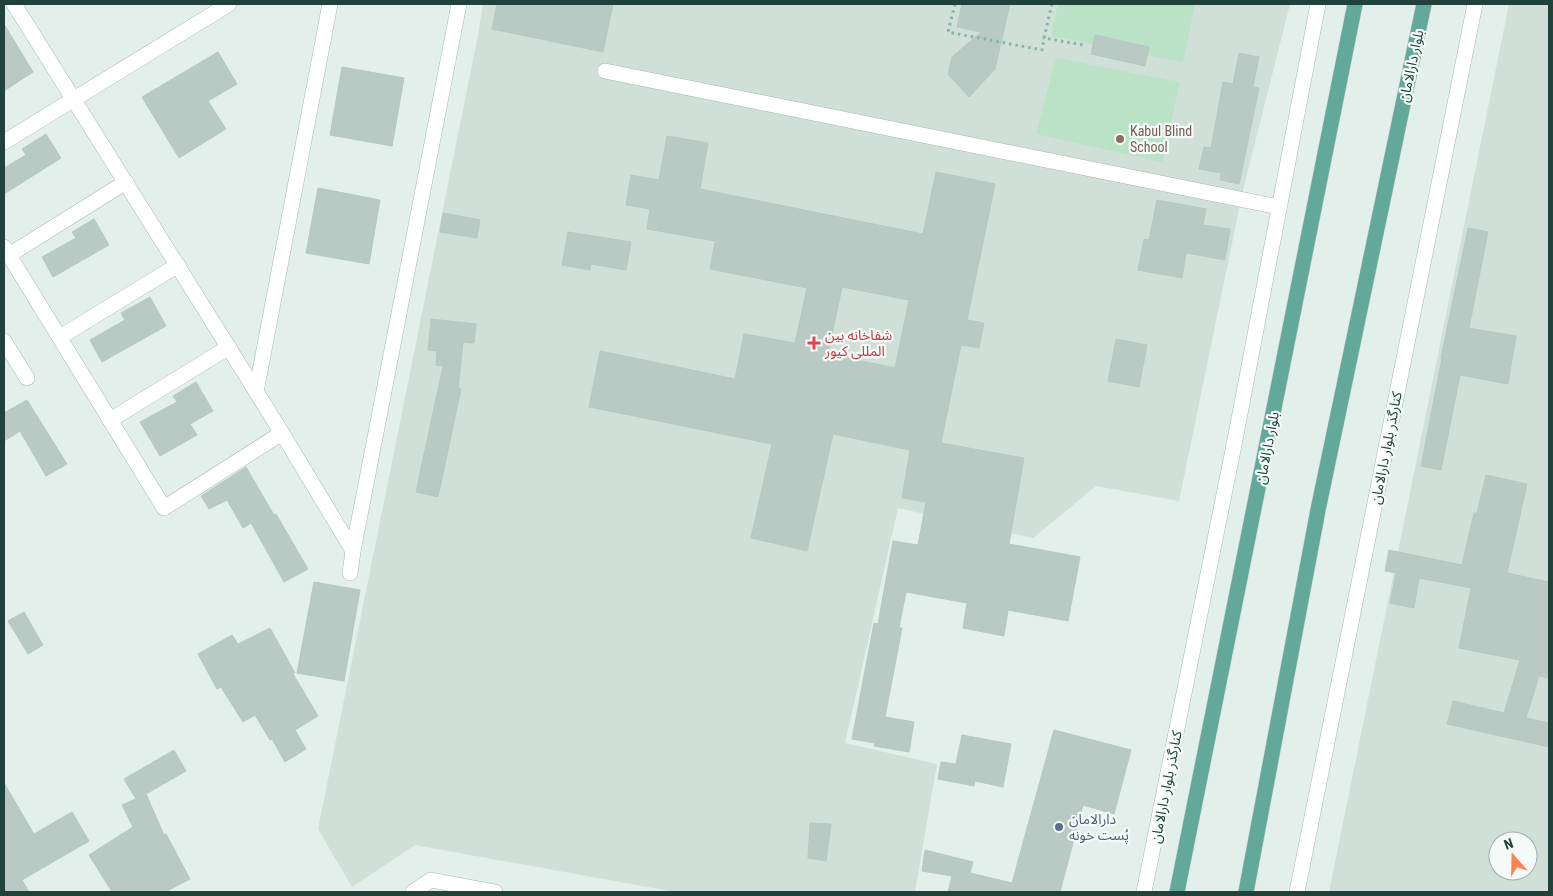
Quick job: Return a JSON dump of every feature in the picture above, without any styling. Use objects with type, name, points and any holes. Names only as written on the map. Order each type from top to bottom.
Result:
[{"type":"main road","name":"بلوار دارالامان","points":[[1177,892],[1355,4]]},
{"type":"main road","name":"بلوار دارالامان","points":[[1246,892],[1318,510],[1424,4]]},
{"type":"street","points":[[14,4],[229,347],[353,551]]},
{"type":"street","points":[[4,142],[229,4]]},
{"type":"street","points":[[256,392],[330,4]]},
{"type":"street","points":[[350,573],[459,4]]},
{"type":"street","name":"کنارگذر بلوار دارالامان","points":[[1144,892],[1232,454],[1318,4]]},
{"type":"street","name":"کنارگذر بلوار دارالامان","points":[[1297,892],[1475,4]]},
{"type":"street","points":[[605,71],[1278,207]]},
{"type":"street","points":[[126,182],[6,251],[164,508],[282,433]]},
{"type":"street","points":[[60,337],[178,265]]},
{"type":"street","points":[[4,341],[27,378]]},
{"type":"street","points":[[110,420],[229,347]]},
{"type":"street","points":[[413,892],[431,880],[495,892]]},
{"type":"path","points":[[955,4],[948,32],[1042,50],[1052,4]]},
{"type":"path","points":[[1044,38],[1083,45]]},
{"type":"shaded area","name":"شفاخانه بین المللی کیور","points":[[483,4],[1290,4],[1243,190],[1179,501],[1096,486],[1033,538],[898,508],[845,743],[937,764],[915,892],[675,892],[415,845],[352,887],[318,829]]},
{"type":"shaded area","points":[[1509,4],[1549,4],[1549,892],[1329,892]]},
{"type":"green space","points":[[1058,4],[1195,4],[1183,62],[1051,36]]},
{"type":"green space","points":[[1056,58],[1180,82],[1162,162],[1036,134]]},
{"type":"building","points":[[497,4],[613,4],[603,52],[492,29]]},
{"type":"building","points":[[962,4],[1010,4],[995,69],[969,97],[948,74],[952,57],[981,32],[957,27]]},
{"type":"building","points":[[4,24],[33,72],[4,91]]},
{"type":"building","points":[[1095,35],[1149,47],[1145,66],[1091,54]]},
{"type":"building","points":[[218,52],[237,84],[208,101],[226,129],[179,158],[142,97]]},
{"type":"building","points":[[1239,53],[1259,57],[1253,87],[1259,88],[1239,184],[1220,180],[1221,173],[1199,169],[1204,147],[1211,148],[1223,82],[1233,84]]},
{"type":"building","points":[[342,67],[404,78],[392,146],[330,135]]},
{"type":"building","points":[[46,134],[61,158],[4,194],[4,168],[26,155],[22,149]]},
{"type":"building","points":[[667,136],[708,143],[700,189],[923,234],[936,172],[995,184],[967,320],[984,323],[979,348],[961,345],[941,443],[1024,458],[1009,544],[1080,557],[1068,621],[1008,610],[1004,636],[963,628],[967,603],[906,592],[899,628],[902,628],[885,717],[914,722],[909,752],[874,746],[875,743],[852,739],[874,623],[878,624],[893,541],[918,545],[926,502],[902,498],[910,450],[833,434],[807,551],[751,538],[772,444],[589,407],[600,351],[735,379],[744,334],[795,343],[807,288],[710,269],[715,241],[647,229],[650,209],[626,205],[631,175],[659,180]],"holes":[[[842,287],[909,300],[895,368],[828,354]]]},
{"type":"building","points":[[318,188],[380,200],[369,264],[306,253]]},
{"type":"building","points":[[1157,200],[1206,209],[1203,225],[1230,229],[1225,260],[1186,253],[1182,278],[1138,270],[1144,239],[1149,240]]},
{"type":"building","points":[[443,213],[480,220],[477,238],[440,232]]},
{"type":"building","points":[[94,219],[109,245],[53,277],[42,257],[76,238],[72,232]]},
{"type":"building","points":[[1468,228],[1488,232],[1469,328],[1516,336],[1508,384],[1460,375],[1441,470],[1421,466]]},
{"type":"building","points":[[568,232],[631,242],[626,270],[591,264],[590,270],[562,265]]},
{"type":"building","points":[[150,297],[166,326],[102,362],[90,340],[125,320],[121,313]]},
{"type":"building","points":[[431,319],[476,324],[474,343],[463,342],[458,388],[461,389],[438,497],[416,492],[443,366],[436,365],[437,351],[428,350]]},
{"type":"building","points":[[1116,339],[1147,345],[1139,387],[1108,381]]},
{"type":"building","points":[[196,382],[213,411],[190,424],[197,435],[160,456],[140,422],[177,402],[173,396]]},
{"type":"building","points":[[27,400],[67,464],[46,476],[20,431],[4,441],[4,413]]},
{"type":"building","points":[[246,467],[308,569],[284,582],[251,523],[243,528],[227,500],[209,509],[201,496]]},
{"type":"building","points":[[1486,475],[1527,484],[1507,573],[1549,582],[1549,678],[1539,676],[1526,718],[1549,723],[1549,747],[1447,724],[1453,701],[1504,713],[1520,660],[1459,648],[1471,588],[1419,578],[1414,608],[1390,603],[1396,573],[1385,571],[1389,550],[1462,565],[1474,513],[1477,513]]},
{"type":"building","points":[[314,582],[360,590],[344,681],[297,673]]},
{"type":"building","points":[[24,612],[43,645],[28,654],[8,621]]},
{"type":"building","points":[[270,628],[295,673],[292,672],[318,716],[295,730],[306,749],[285,762],[255,715],[243,722],[221,687],[217,689],[198,654],[232,635],[238,644]]},
{"type":"building","points":[[1054,730],[1131,750],[1114,814],[1083,805],[1060,892],[948,892],[952,876],[922,871],[925,850],[973,862],[970,873],[1012,883]]},
{"type":"building","points":[[962,735],[1011,744],[1003,787],[975,781],[974,786],[938,779],[941,762],[956,764]]},
{"type":"building","points":[[174,750],[186,771],[146,794],[164,835],[166,834],[190,879],[165,892],[112,892],[89,855],[133,827],[122,805],[136,799],[124,779]]},
{"type":"building","points":[[4,783],[34,834],[72,812],[89,841],[22,880],[29,892],[4,892]]},
{"type":"building","points":[[810,823],[831,824],[826,861],[808,858]]},
{"type":"place","name":"Kabul Blind School","points":[[1120,139]]},
{"type":"place","name":"شفاخانه بین المللی کیور","points":[[814,343]]},
{"type":"place","name":"دارالامان پُست خونه","points":[[1059,827]]}]
